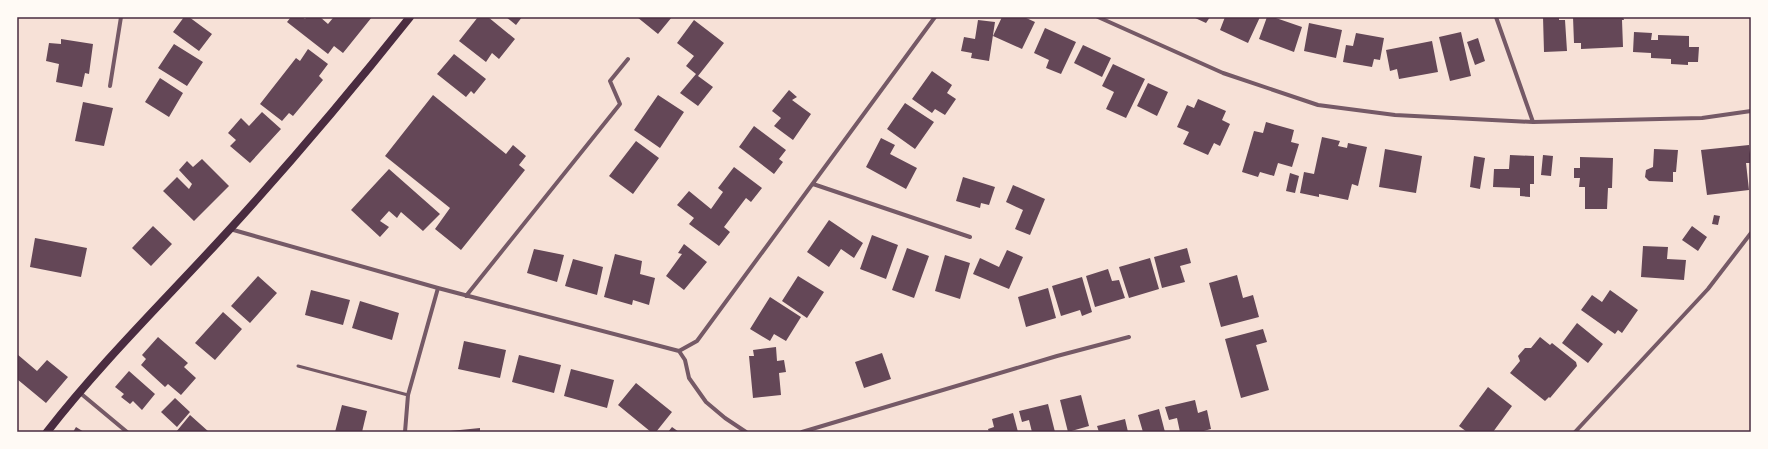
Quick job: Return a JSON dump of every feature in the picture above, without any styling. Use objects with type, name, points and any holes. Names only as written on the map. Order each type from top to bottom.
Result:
[{"type":"main road","points":[[47,432],[79,392],[230,229],[341,104],[410,17]]},
{"type":"street","points":[[110,86],[121,17]]},
{"type":"street","points":[[679,351],[698,340],[935,17]]},
{"type":"street","points":[[1098,17],[1223,74],[1318,105],[1395,115],[1533,122],[1702,118],[1751,111]]},
{"type":"street","points":[[1496,17],[1533,122]]},
{"type":"street","points":[[466,296],[620,104],[610,80],[628,58]]},
{"type":"street","points":[[813,184],[970,237]]},
{"type":"street","points":[[230,229],[466,296],[679,351],[685,360],[689,378],[706,402],[725,418],[746,432]]},
{"type":"street","points":[[1575,432],[1708,289],[1751,233]]},
{"type":"street","points":[[405,432],[408,395],[438,288]]},
{"type":"street","points":[[802,432],[1057,356],[1129,337]]},
{"type":"street","points":[[79,392],[127,432]]},
{"type":"lane","points":[[298,366],[408,395]]},
{"type":"building","points":[[184,17],[189,17],[212,34],[199,51],[173,32]]},
{"type":"building","points":[[291,17],[302,17],[305,19],[307,17],[320,17],[328,24],[333,18],[331,17],[372,17],[343,53],[334,46],[328,54],[287,22]]},
{"type":"building","points":[[478,17],[488,17],[515,39],[499,59],[492,53],[486,62],[459,41]]},
{"type":"building","points":[[506,17],[522,17],[516,25]]},
{"type":"building","points":[[637,17],[672,17],[658,34]]},
{"type":"building","points":[[1002,17],[1024,17],[1035,22],[1022,49],[993,36]]},
{"type":"building","points":[[1193,17],[1210,17],[1206,23]]},
{"type":"building","points":[[1225,17],[1260,17],[1248,43],[1220,30]]},
{"type":"building","points":[[1267,17],[1273,17],[1302,27],[1294,52],[1259,39]]},
{"type":"building","points":[[1543,17],[1559,17],[1559,20],[1565,20],[1567,51],[1544,52]]},
{"type":"building","points":[[1573,17],[1623,17],[1623,47],[1581,49],[1581,43],[1574,43]]},
{"type":"building","points":[[694,20],[724,43],[698,76],[713,87],[698,106],[680,93],[696,74],[686,66],[694,56],[677,43]]},
{"type":"building","points":[[978,20],[995,22],[989,61],[971,58],[972,53],[961,51],[964,37],[975,39]]},
{"type":"building","points":[[1309,23],[1342,30],[1336,58],[1304,51]]},
{"type":"building","points":[[1045,28],[1076,42],[1061,74],[1046,68],[1049,60],[1034,53]]},
{"type":"building","points":[[1461,32],[1471,76],[1450,81],[1439,37]]},
{"type":"building","points":[[1634,32],[1652,33],[1651,40],[1658,40],[1658,35],[1689,36],[1689,47],[1699,47],[1698,62],[1688,62],[1688,65],[1671,64],[1671,59],[1651,58],[1651,53],[1633,52]]},
{"type":"building","points":[[1356,33],[1384,38],[1380,60],[1374,59],[1372,67],[1343,62],[1346,45],[1353,46]]},
{"type":"building","points":[[1478,38],[1485,61],[1475,65],[1467,42]]},
{"type":"building","points":[[61,39],[93,44],[89,74],[85,73],[82,87],[56,82],[59,64],[46,61],[49,43],[61,44]]},
{"type":"building","points":[[1432,41],[1438,72],[1399,79],[1397,69],[1390,71],[1386,50]]},
{"type":"building","points":[[174,44],[203,62],[187,86],[158,68]]},
{"type":"building","points":[[1083,45],[1111,58],[1102,77],[1074,63]]},
{"type":"building","points":[[308,49],[328,64],[319,76],[323,80],[293,116],[289,113],[282,121],[260,104],[296,58],[300,61]]},
{"type":"building","points":[[454,54],[486,79],[474,94],[471,91],[466,97],[437,74]]},
{"type":"building","points":[[1113,64],[1145,79],[1126,118],[1106,109],[1114,92],[1102,86]]},
{"type":"building","points":[[932,71],[952,85],[947,93],[956,99],[945,115],[935,109],[932,113],[912,99]]},
{"type":"building","points":[[160,78],[183,93],[169,117],[145,102]]},
{"type":"building","points":[[1148,83],[1168,92],[1157,116],[1137,106]]},
{"type":"building","points":[[789,90],[797,97],[792,100],[811,114],[793,140],[774,126],[781,118],[772,111]]},
{"type":"building","points":[[433,95],[506,154],[513,145],[526,156],[519,165],[525,170],[461,250],[435,229],[450,208],[385,156]]},
{"type":"building","points":[[658,95],[684,112],[660,148],[634,130]]},
{"type":"building","points":[[1198,99],[1226,111],[1222,120],[1230,124],[1220,146],[1214,143],[1208,155],[1183,144],[1189,132],[1177,127],[1187,105],[1194,108]]},
{"type":"building","points":[[83,102],[113,108],[104,146],[75,141]]},
{"type":"building","points":[[905,103],[934,122],[915,149],[887,129]]},
{"type":"building","points":[[262,112],[281,129],[250,163],[230,146],[236,140],[228,133],[241,118],[249,126]]},
{"type":"building","points":[[1266,122],[1294,130],[1291,142],[1299,144],[1292,167],[1278,163],[1274,176],[1260,172],[1258,177],[1242,172],[1254,131],[1263,133]]},
{"type":"building","points":[[754,126],[786,150],[779,159],[783,162],[774,174],[739,147]]},
{"type":"building","points":[[1322,137],[1340,141],[1338,146],[1347,148],[1348,143],[1367,147],[1358,186],[1352,184],[1348,200],[1319,194],[1319,197],[1300,193],[1304,172],[1314,174]]},
{"type":"building","points":[[881,138],[895,145],[890,154],[917,168],[906,189],[866,167]]},
{"type":"building","points":[[636,141],[659,158],[633,194],[609,176]]},
{"type":"building","points":[[1749,145],[1751,163],[1746,163],[1749,190],[1707,195],[1701,150]]},
{"type":"building","points":[[1385,149],[1422,156],[1416,193],[1379,187]]},
{"type":"building","points":[[1654,149],[1678,150],[1676,172],[1673,172],[1673,182],[1649,181],[1645,177],[1646,170],[1653,167]]},
{"type":"building","points":[[1510,155],[1534,156],[1534,184],[1530,184],[1530,197],[1520,196],[1520,188],[1493,187],[1494,169],[1509,169]]},
{"type":"building","points":[[1543,155],[1553,156],[1551,176],[1541,175]]},
{"type":"building","points":[[1474,156],[1485,158],[1480,189],[1470,187]]},
{"type":"building","points":[[1580,157],[1613,158],[1612,188],[1608,188],[1607,209],[1585,209],[1585,187],[1579,187],[1580,178],[1574,178],[1574,168],[1580,168]]},
{"type":"building","points":[[202,159],[229,186],[194,221],[163,191],[177,177],[189,189],[192,184],[179,170],[187,161],[193,167]]},
{"type":"building","points":[[734,167],[762,188],[751,202],[746,198],[724,227],[730,232],[719,246],[689,224],[694,218],[677,205],[689,191],[711,209],[723,192],[718,188]]},
{"type":"building","points":[[389,169],[440,214],[423,231],[401,212],[397,218],[389,211],[380,221],[389,227],[380,237],[351,210]]},
{"type":"building","points":[[1290,173],[1299,176],[1295,193],[1286,191]]},
{"type":"building","points":[[963,177],[995,187],[989,205],[981,203],[980,208],[956,201]]},
{"type":"building","points":[[1013,185],[1045,199],[1030,235],[1015,229],[1023,210],[1006,202]]},
{"type":"building","points":[[1714,215],[1720,216],[1718,225],[1712,224]]},
{"type":"building","points":[[829,220],[863,243],[854,258],[841,249],[829,267],[807,252]]},
{"type":"building","points":[[153,226],[172,244],[151,266],[132,248]]},
{"type":"building","points":[[1692,226],[1707,237],[1698,251],[1682,240]]},
{"type":"building","points":[[872,235],[898,245],[886,279],[860,269]]},
{"type":"building","points":[[35,238],[87,248],[81,277],[30,267]]},
{"type":"building","points":[[684,244],[707,262],[684,290],[666,276],[682,254],[678,253]]},
{"type":"building","points":[[1643,246],[1668,247],[1667,259],[1686,260],[1684,280],[1641,277]]},
{"type":"building","points":[[907,248],[929,256],[914,298],[892,290]]},
{"type":"building","points":[[1187,248],[1191,263],[1180,266],[1185,282],[1162,288],[1154,257]]},
{"type":"building","points":[[534,249],[564,255],[557,282],[527,273]]},
{"type":"building","points":[[1007,250],[1023,257],[1009,289],[973,274],[980,258],[999,267]]},
{"type":"building","points":[[615,254],[642,261],[640,274],[655,278],[649,305],[633,300],[632,305],[604,297]]},
{"type":"building","points":[[945,255],[970,263],[960,299],[935,291]]},
{"type":"building","points":[[1150,258],[1159,289],[1129,298],[1119,267]]},
{"type":"building","points":[[573,259],[603,267],[597,295],[565,286]]},
{"type":"building","points":[[1108,269],[1112,281],[1119,280],[1125,298],[1095,307],[1086,276]]},
{"type":"building","points":[[1237,275],[1243,298],[1253,295],[1259,317],[1221,327],[1209,283]]},
{"type":"building","points":[[258,276],[277,293],[250,323],[231,306]]},
{"type":"building","points":[[798,276],[824,292],[807,318],[782,301]]},
{"type":"building","points":[[1082,277],[1092,312],[1082,316],[1080,310],[1061,316],[1052,286]]},
{"type":"building","points":[[1048,288],[1056,318],[1026,327],[1018,297]]},
{"type":"building","points":[[311,290],[350,300],[343,325],[305,315]]},
{"type":"building","points":[[1610,290],[1638,310],[1622,333],[1618,330],[1615,334],[1581,310],[1592,295],[1602,302]]},
{"type":"building","points":[[770,297],[801,317],[786,341],[774,334],[770,341],[750,329]]},
{"type":"building","points":[[360,301],[399,313],[392,340],[352,328]]},
{"type":"building","points":[[223,312],[242,329],[215,360],[195,343]]},
{"type":"building","points":[[1577,323],[1603,344],[1588,363],[1562,343]]},
{"type":"building","points":[[1263,329],[1267,342],[1256,345],[1269,390],[1241,398],[1225,339]]},
{"type":"building","points":[[158,337],[188,363],[184,367],[196,378],[181,395],[168,384],[165,387],[141,365],[146,359],[142,355]]},
{"type":"building","points":[[1540,337],[1550,345],[1552,343],[1576,362],[1577,366],[1550,398],[1549,397],[1545,401],[1510,373],[1520,361],[1518,356],[1525,348],[1531,348]]},
{"type":"building","points":[[464,341],[506,350],[500,378],[458,369]]},
{"type":"building","points":[[776,347],[777,361],[784,360],[786,372],[779,373],[781,395],[753,398],[749,356],[754,356],[753,350]]},
{"type":"building","points":[[882,353],[891,379],[864,388],[855,362]]},
{"type":"building","points":[[17,354],[37,371],[47,360],[68,377],[46,403],[17,379]]},
{"type":"building","points":[[519,355],[561,365],[554,393],[512,382]]},
{"type":"building","points":[[571,369],[614,380],[607,408],[564,396]]},
{"type":"building","points":[[129,371],[155,394],[142,410],[133,401],[130,404],[121,397],[124,394],[115,387]]},
{"type":"building","points":[[636,383],[672,412],[656,432],[651,432],[618,405]]},
{"type":"building","points":[[1488,387],[1512,406],[1493,432],[1467,432],[1459,426]]},
{"type":"building","points":[[1081,395],[1089,426],[1068,432],[1060,400]]},
{"type":"building","points":[[175,398],[190,412],[177,427],[161,412]]},
{"type":"building","points":[[1195,400],[1198,413],[1207,410],[1211,429],[1200,432],[1180,432],[1177,418],[1169,420],[1165,407]]},
{"type":"building","points":[[1048,404],[1055,432],[1032,432],[1029,420],[1022,422],[1019,411]]},
{"type":"building","points":[[342,405],[367,411],[362,432],[335,432]]},
{"type":"building","points":[[1159,409],[1165,432],[1143,432],[1138,415]]},
{"type":"building","points":[[1013,413],[1018,432],[989,432],[988,429],[994,427],[992,419]]},
{"type":"building","points":[[190,415],[209,432],[176,432]]},
{"type":"building","points":[[1125,419],[1128,432],[1099,432],[1097,426]]},
{"type":"building","points":[[76,427],[84,432],[73,432]]},
{"type":"building","points":[[672,427],[679,432],[668,432]]},
{"type":"building","points":[[480,428],[480,432],[450,432],[450,431]]}]
